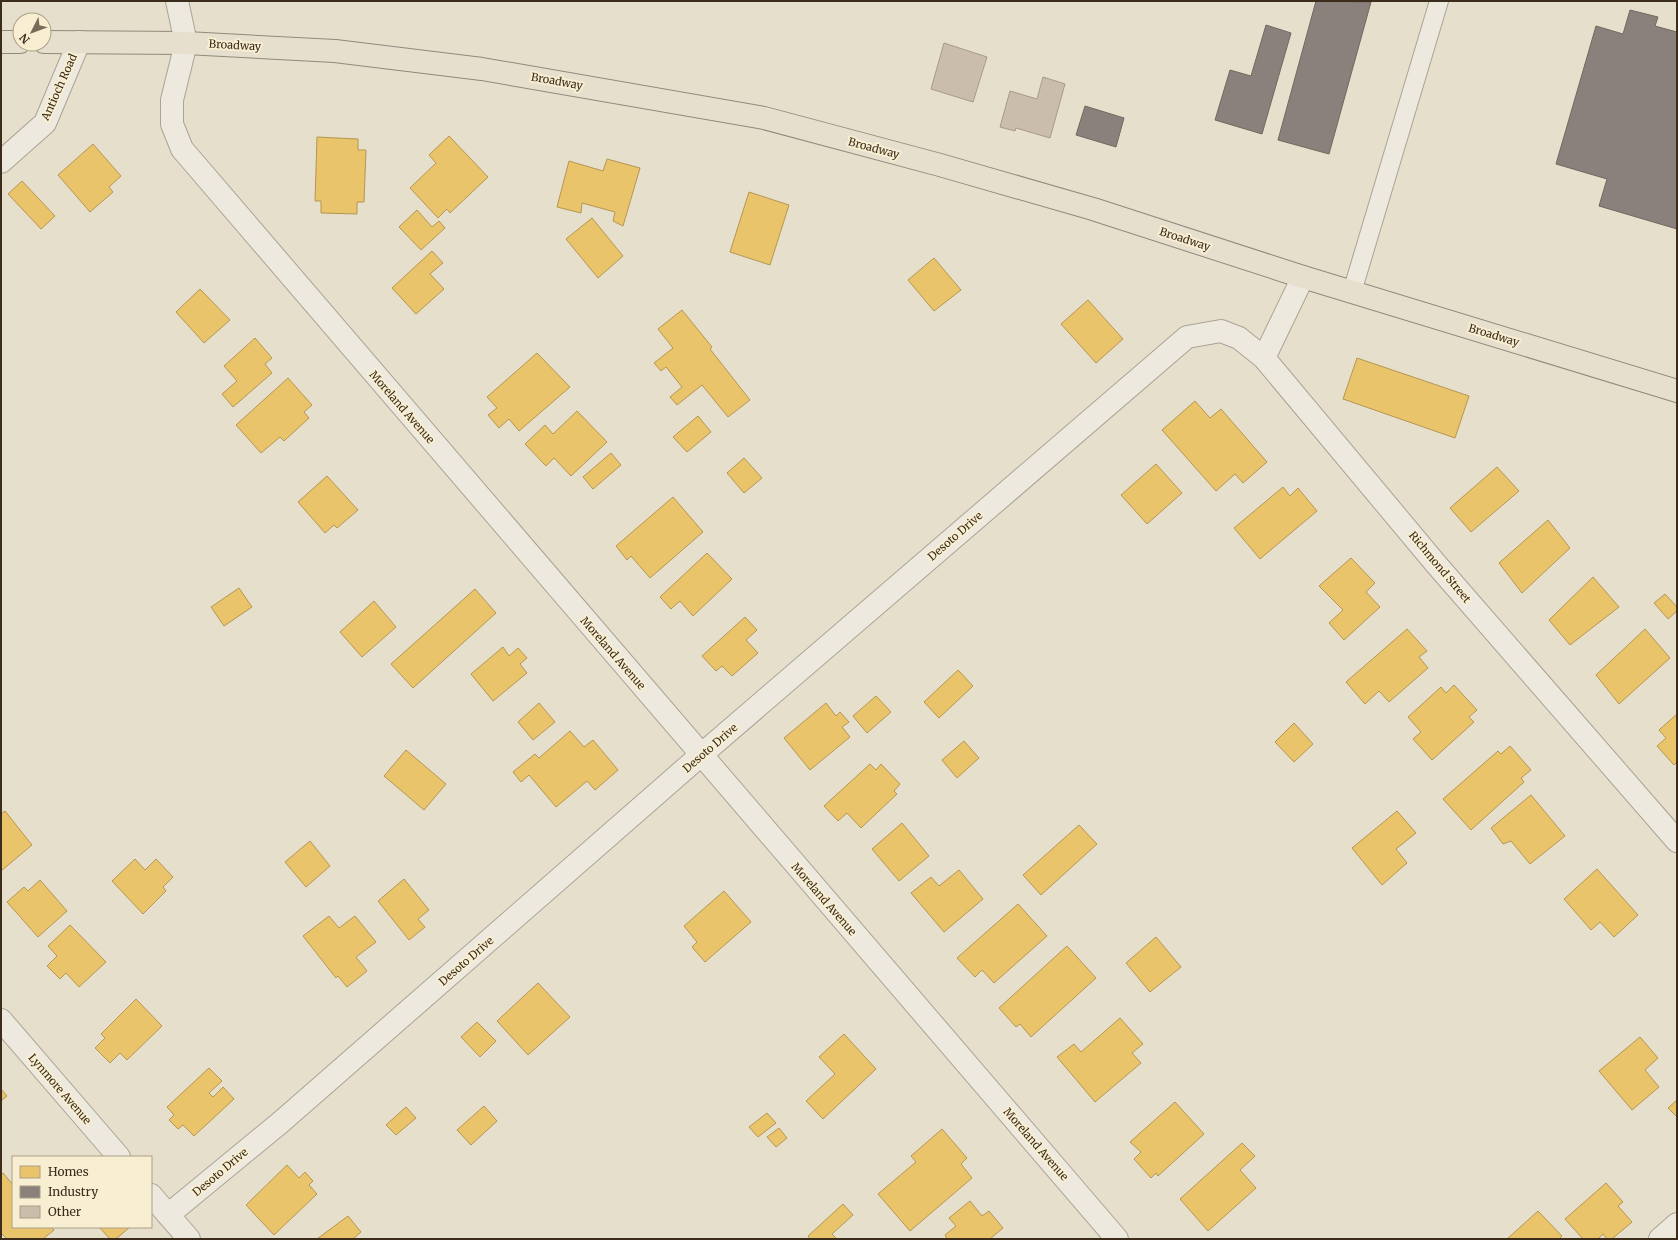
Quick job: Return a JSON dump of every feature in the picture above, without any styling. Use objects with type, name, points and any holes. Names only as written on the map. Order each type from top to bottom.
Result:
[{"type":"main road","points":[[1,42],[12,42]]},
{"type":"main road","name":"Broadway","points":[[52,42],[186,43],[335,50],[482,68],[764,118],[940,165],[1093,210],[1303,277],[1677,391]]},
{"type":"street","points":[[178,1],[186,43]]},
{"type":"street","name":"Antioch Road","points":[[1,162],[45,123],[79,42]]},
{"type":"street","name":"Moreland Avenue","points":[[186,43],[172,100],[172,124],[182,149],[1117,1239]]},
{"type":"street","points":[[1264,358],[1303,277]]},
{"type":"street","name":"Desoto Drive","points":[[168,1214],[281,1122],[701,755],[1187,337],[1221,331],[1239,338],[1264,358]]},
{"type":"street","name":"Richmond Street","points":[[1264,358],[1436,564],[1677,841]]},
{"type":"street","name":"Lynmore Avenue","points":[[1,1020],[118,1156]]},
{"type":"street","points":[[152,1195],[189,1239]]},
{"type":"street","points":[[1660,1239],[1677,1224]]},
{"type":"lane","points":[[1352,292],[1439,1]]},
{"type":"building: Homes","points":[[449,136],[488,177],[450,213],[447,209],[438,218],[410,188],[436,163],[429,155]]},
{"type":"building: Homes","points":[[317,137],[358,139],[358,150],[366,150],[364,202],[357,202],[357,214],[321,213],[321,201],[315,201]]},
{"type":"building: Homes","points":[[93,144],[121,176],[109,187],[113,192],[90,212],[58,175]]},
{"type":"building: Homes","points":[[607,159],[640,168],[623,226],[613,221],[615,212],[582,203],[581,213],[557,207],[569,161],[603,171]]},
{"type":"building: Homes","points":[[22,181],[55,216],[41,229],[8,194]]},
{"type":"building: Homes","points":[[749,192],[789,205],[770,265],[730,252]]},
{"type":"building: Homes","points":[[417,210],[432,227],[439,221],[445,228],[421,250],[399,227]]},
{"type":"building: Homes","points":[[592,218],[623,256],[598,278],[566,239]]},
{"type":"building: Homes","points":[[432,251],[443,263],[430,274],[444,289],[416,314],[392,288]]},
{"type":"building: Homes","points":[[934,258],[961,290],[934,311],[908,280]]},
{"type":"building: Homes","points":[[200,289],[230,320],[204,343],[176,312]]},
{"type":"building: Homes","points":[[1088,300],[1123,339],[1096,363],[1061,324]]},
{"type":"building: Homes","points":[[682,310],[712,347],[710,349],[750,400],[728,417],[702,385],[677,405],[670,397],[682,387],[666,367],[661,371],[654,363],[673,348],[658,329]]},
{"type":"building: Homes","points":[[255,338],[272,358],[265,364],[272,373],[233,407],[222,394],[237,381],[224,366]]},
{"type":"building: Homes","points":[[537,353],[570,387],[519,431],[509,419],[499,428],[488,415],[497,408],[487,397]]},
{"type":"building: Homes","points":[[1357,358],[1469,396],[1455,438],[1343,399]]},
{"type":"building: Homes","points":[[288,378],[312,405],[304,412],[309,418],[284,441],[280,437],[261,453],[236,425]]},
{"type":"building: Homes","points":[[1195,401],[1210,418],[1221,409],[1267,462],[1243,483],[1235,474],[1216,491],[1162,430]]},
{"type":"building: Homes","points":[[577,411],[607,442],[571,476],[554,458],[546,466],[525,444],[545,425],[553,434]]},
{"type":"building: Homes","points":[[698,416],[711,432],[687,452],[673,437]]},
{"type":"building: Homes","points":[[611,453],[621,465],[593,489],[583,477]]},
{"type":"building: Homes","points":[[744,458],[762,478],[744,493],[727,473]]},
{"type":"building: Homes","points":[[1156,464],[1182,493],[1147,524],[1121,495]]},
{"type":"building: Homes","points":[[1497,467],[1519,491],[1471,532],[1450,508]]},
{"type":"building: Homes","points":[[327,476],[358,510],[337,528],[334,525],[325,533],[298,502]]},
{"type":"building: Homes","points":[[1283,487],[1290,496],[1298,488],[1317,511],[1260,559],[1234,528]]},
{"type":"building: Homes","points":[[673,497],[703,532],[650,578],[631,556],[627,560],[616,546]]},
{"type":"building: Homes","points":[[1548,520],[1570,548],[1522,593],[1499,563]]},
{"type":"building: Homes","points":[[707,553],[732,579],[693,616],[680,601],[671,609],[660,597]]},
{"type":"building: Homes","points":[[1351,558],[1375,583],[1366,592],[1380,607],[1344,640],[1329,623],[1343,610],[1319,586]]},
{"type":"building: Homes","points":[[1593,577],[1619,607],[1570,645],[1549,620]]},
{"type":"building: Homes","points":[[239,588],[252,607],[224,626],[211,607]]},
{"type":"building: Homes","points":[[475,589],[496,613],[413,688],[391,664]]},
{"type":"building: Homes","points":[[1665,594],[1677,607],[1677,611],[1668,619],[1654,603]]},
{"type":"building: Homes","points":[[374,601],[396,627],[362,657],[340,632]]},
{"type":"building: Homes","points":[[745,617],[757,630],[746,640],[758,653],[732,676],[722,666],[716,671],[702,656]]},
{"type":"building: Homes","points":[[1407,629],[1427,651],[1419,657],[1428,668],[1389,702],[1379,691],[1365,704],[1346,682]]},
{"type":"building: Homes","points":[[1645,629],[1670,658],[1619,704],[1596,675]]},
{"type":"building: Homes","points":[[503,647],[509,656],[518,648],[527,658],[520,664],[527,673],[493,701],[471,674]]},
{"type":"building: Homes","points":[[958,670],[973,686],[939,718],[924,702]]},
{"type":"building: Homes","points":[[1454,685],[1477,710],[1469,717],[1474,722],[1432,760],[1413,739],[1421,732],[1408,717],[1441,687],[1446,693]]},
{"type":"building: Homes","points":[[876,696],[891,712],[867,733],[853,716]]},
{"type":"building: Homes","points":[[539,703],[555,722],[533,740],[518,722]]},
{"type":"building: Homes","points":[[826,703],[836,716],[840,712],[849,722],[842,727],[850,737],[810,770],[784,738]]},
{"type":"building: Homes","points":[[1677,714],[1677,762],[1674,765],[1657,746],[1666,738],[1659,730]]},
{"type":"building: Homes","points":[[1294,723],[1313,744],[1294,762],[1275,742]]},
{"type":"building: Homes","points":[[570,731],[584,747],[593,740],[618,770],[595,790],[587,781],[556,807],[529,775],[521,782],[513,772],[535,754],[539,758]]},
{"type":"building: Homes","points":[[964,741],[979,758],[957,778],[942,760]]},
{"type":"building: Homes","points":[[1510,746],[1531,770],[1521,778],[1524,782],[1471,830],[1443,799],[1498,751],[1501,754]]},
{"type":"building: Homes","points":[[406,750],[446,784],[424,810],[384,776]]},
{"type":"building: Homes","points":[[870,764],[876,770],[881,764],[900,784],[894,791],[897,794],[861,828],[847,813],[838,821],[824,806]]},
{"type":"building: Homes","points":[[1531,795],[1565,836],[1530,864],[1511,841],[1503,844],[1491,828]]},
{"type":"building: Homes","points":[[5,811],[32,845],[1,871],[1,814]]},
{"type":"building: Homes","points":[[1397,811],[1416,833],[1396,849],[1407,863],[1382,885],[1352,848]]},
{"type":"building: Homes","points":[[902,823],[929,856],[899,881],[872,849]]},
{"type":"building: Homes","points":[[1079,825],[1097,844],[1041,895],[1023,875]]},
{"type":"building: Homes","points":[[310,841],[330,866],[306,887],[285,862]]},
{"type":"building: Homes","points":[[135,859],[145,870],[156,859],[173,877],[163,887],[166,891],[143,914],[112,881]]},
{"type":"building: Homes","points":[[1597,869],[1638,915],[1614,937],[1600,922],[1591,930],[1564,899]]},
{"type":"building: Homes","points":[[959,870],[983,899],[944,932],[911,893],[931,877],[939,886]]},
{"type":"building: Homes","points":[[404,879],[429,910],[418,919],[425,927],[409,940],[378,901]]},
{"type":"building: Homes","points":[[40,880],[67,911],[38,937],[7,902],[24,887],[28,891]]},
{"type":"building: Homes","points":[[724,891],[751,922],[705,962],[692,947],[697,942],[684,926]]},
{"type":"building: Homes","points":[[1018,904],[1047,936],[994,983],[982,970],[975,977],[957,958]]},
{"type":"building: Homes","points":[[329,916],[339,928],[355,916],[376,942],[356,957],[367,971],[347,987],[338,976],[336,978],[303,936]]},
{"type":"building: Homes","points":[[70,925],[106,962],[79,987],[66,973],[60,979],[47,966],[57,956],[48,946]]},
{"type":"building: Homes","points":[[1156,937],[1181,967],[1150,992],[1126,963]]},
{"type":"building: Homes","points":[[1067,946],[1096,978],[1031,1037],[1020,1024],[1016,1027],[999,1008]]},
{"type":"building: Homes","points":[[538,983],[570,1017],[528,1055],[497,1021]]},
{"type":"building: Homes","points":[[136,999],[162,1026],[127,1060],[120,1053],[110,1063],[95,1048],[105,1038],[101,1034]]},
{"type":"building: Homes","points":[[1120,1018],[1143,1044],[1132,1053],[1141,1063],[1095,1102],[1057,1057],[1074,1044],[1081,1052]]},
{"type":"building: Homes","points":[[477,1022],[496,1041],[480,1057],[461,1037]]},
{"type":"building: Homes","points":[[844,1034],[876,1069],[823,1119],[806,1101],[835,1074],[819,1057]]},
{"type":"building: Homes","points":[[1640,1037],[1658,1058],[1645,1070],[1659,1087],[1632,1110],[1599,1071]]},
{"type":"building: Homes","points":[[209,1068],[222,1081],[209,1093],[213,1097],[223,1087],[234,1099],[194,1136],[183,1125],[178,1129],[169,1120],[174,1115],[167,1107]]},
{"type":"building: Homes","points":[[1,1089],[7,1096],[1,1101]]},
{"type":"building: Homes","points":[[1677,1100],[1677,1117],[1668,1108]]},
{"type":"building: Homes","points":[[1175,1102],[1204,1134],[1158,1176],[1156,1173],[1151,1178],[1134,1159],[1141,1152],[1130,1142]]},
{"type":"building: Homes","points":[[484,1106],[497,1121],[471,1145],[457,1130]]},
{"type":"building: Homes","points":[[406,1107],[416,1118],[396,1135],[386,1125]]},
{"type":"building: Homes","points":[[767,1113],[776,1123],[758,1137],[749,1127]]},
{"type":"building: Homes","points":[[779,1128],[787,1138],[776,1147],[767,1137]]},
{"type":"building: Homes","points":[[942,1129],[967,1158],[961,1164],[972,1178],[910,1231],[878,1194],[916,1162],[911,1156]]},
{"type":"building: Homes","points":[[1242,1143],[1255,1156],[1240,1170],[1256,1188],[1208,1231],[1180,1199]]},
{"type":"building: Homes","points":[[287,1165],[299,1178],[305,1172],[313,1181],[309,1185],[317,1194],[274,1235],[246,1205]]},
{"type":"building: Homes","points":[[3,1173],[12,1184],[12,1228],[52,1228],[54,1230],[43,1239],[7,1239],[1,1233],[1,1175]]},
{"type":"building: Homes","points":[[1606,1183],[1623,1202],[1618,1206],[1632,1222],[1612,1239],[1607,1239],[1603,1234],[1598,1239],[1583,1239],[1565,1219]]},
{"type":"building: Homes","points":[[970,1201],[982,1216],[989,1211],[1003,1228],[990,1239],[947,1239],[945,1235],[956,1226],[949,1218]]},
{"type":"building: Homes","points":[[843,1204],[853,1215],[832,1234],[837,1239],[810,1239],[808,1236]]},
{"type":"building: Homes","points":[[1538,1211],[1562,1236],[1559,1239],[1507,1239]]},
{"type":"building: Homes","points":[[348,1216],[361,1232],[353,1239],[317,1239]]},
{"type":"building: Homes","points":[[100,1228],[129,1228],[116,1239],[110,1239]]},
{"type":"building: Industry","points":[[1316,1],[1371,2],[1329,154],[1278,140]]},
{"type":"building: Industry","points":[[1630,10],[1658,17],[1655,26],[1677,32],[1677,229],[1599,206],[1607,179],[1556,164],[1596,26],[1623,34]]},
{"type":"building: Industry","points":[[1266,25],[1291,33],[1262,134],[1215,120],[1230,70],[1251,76]]},
{"type":"building: Industry","points":[[1085,106],[1124,118],[1116,147],[1076,135]]},
{"type":"building: Other","points":[[944,43],[987,57],[973,102],[931,89]]},
{"type":"building: Other","points":[[1043,77],[1065,84],[1050,138],[1016,128],[1015,131],[1000,127],[1010,91],[1037,99]]}]
